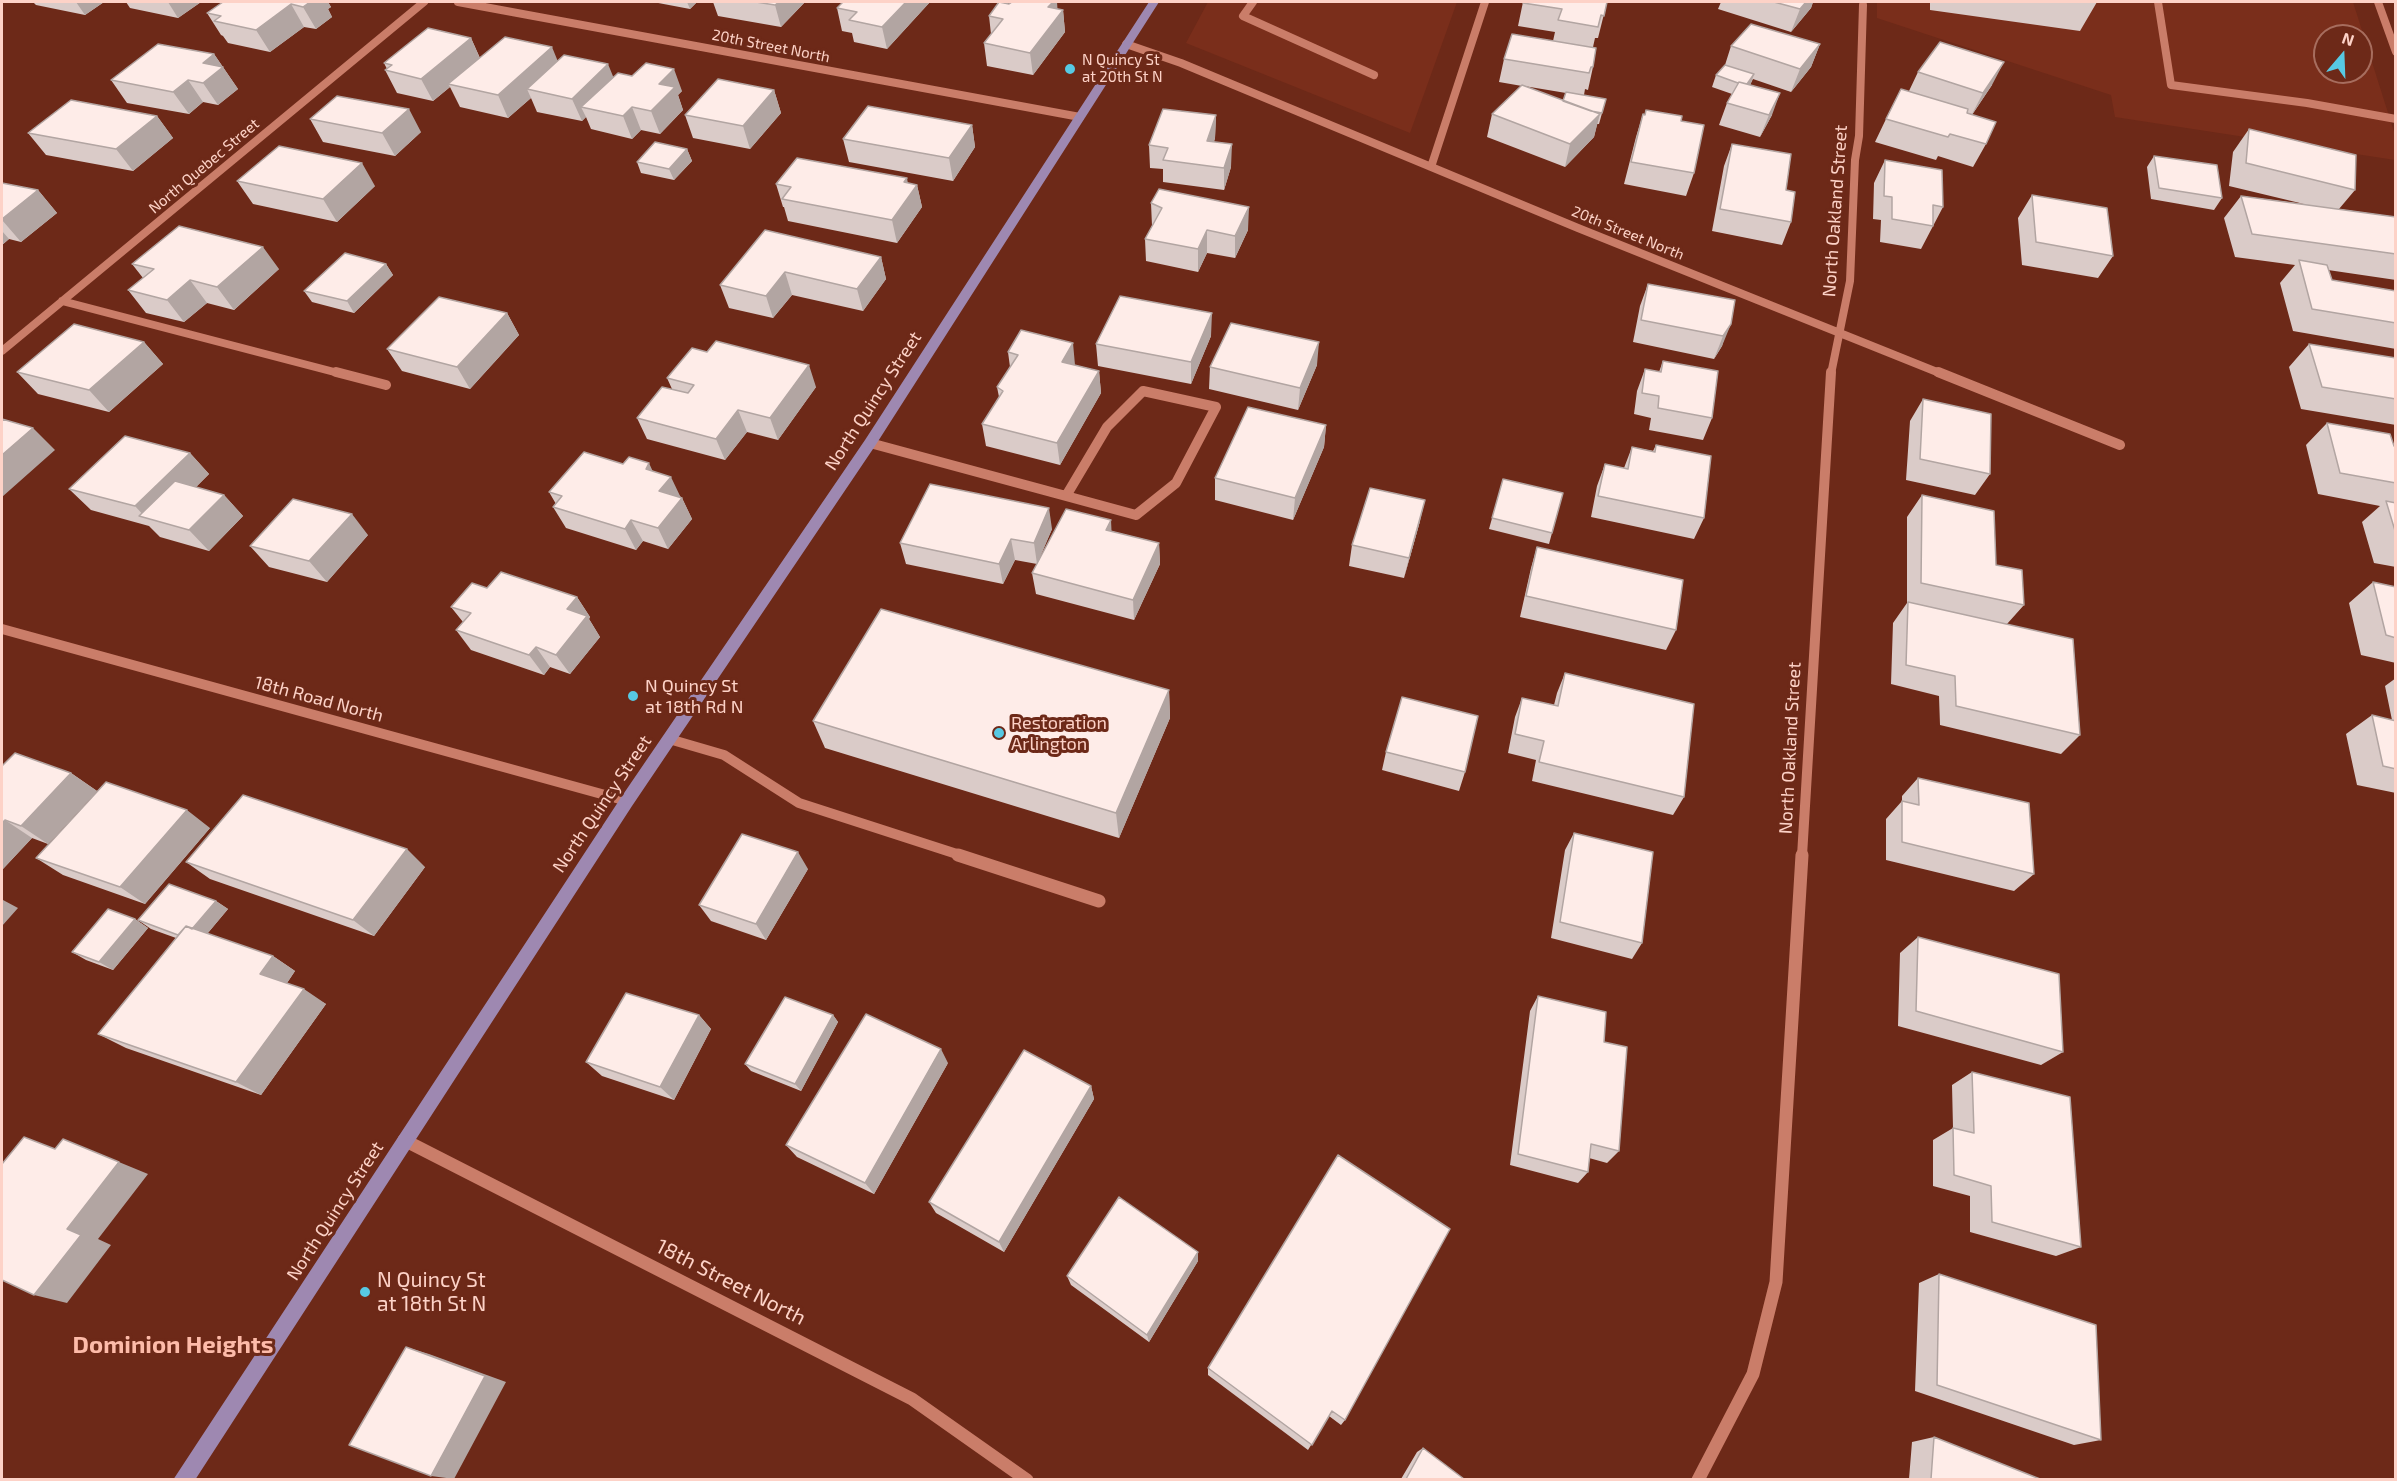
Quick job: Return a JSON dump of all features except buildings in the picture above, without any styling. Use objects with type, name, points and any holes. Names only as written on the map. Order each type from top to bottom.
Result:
[{"type":"main road","name":"North Quincy Street","points":[[183,1479],[627,801],[870,443],[1154,2]]},
{"type":"street","name":"North Quebec Street","points":[[2,351],[424,2]]},
{"type":"street","name":"20th Street North","points":[[458,2],[1080,117]]},
{"type":"street","points":[[1253,2],[1243,16],[1374,75]]},
{"type":"street","points":[[1431,167],[1485,2]]},
{"type":"street","points":[[2158,2],[2171,85],[2307,103],[2396,119]]},
{"type":"street","points":[[2378,2],[2396,52]]},
{"type":"street","name":"North Oakland Street","points":[[1698,1479],[1753,1374],[1776,1282],[1832,363],[1850,281],[1855,160],[1859,136],[1863,5]]},
{"type":"street","name":"20th Street North","points":[[1126,44],[1181,63],[1431,167],[2120,445]]},
{"type":"street","points":[[62,302],[386,385]]},
{"type":"street","points":[[870,443],[1136,515],[1176,483],[1216,407],[1143,391],[1107,427],[1066,496]]},
{"type":"street","name":"18th Road North","points":[[2,629],[627,801]]},
{"type":"street","points":[[669,739],[724,755],[799,803],[1099,901]]},
{"type":"street","name":"18th Street North","points":[[404,1140],[912,1399],[1027,1479]]},
{"type":"shaded area","points":[[1208,2],[1457,2],[1410,133],[1186,43]]},
{"type":"shaded area","points":[[1877,2],[2353,2],[2360,24],[2313,24],[2313,84],[2373,84],[2373,65],[2395,135],[2395,160],[2115,117],[2111,95],[1877,18]]},
{"type":"place","name":"N Quincy St at 20th St N","points":[[1070,69]]},
{"type":"place","name":"N Quincy St at 18th Rd N","points":[[633,696]]},
{"type":"place","name":"Restoration Arlington","points":[[999,733]]},
{"type":"place","name":"N Quincy St at 18th St N","points":[[365,1292]]},
{"type":"district","name":"Dominion Heights","points":[[173,1345]]}]
